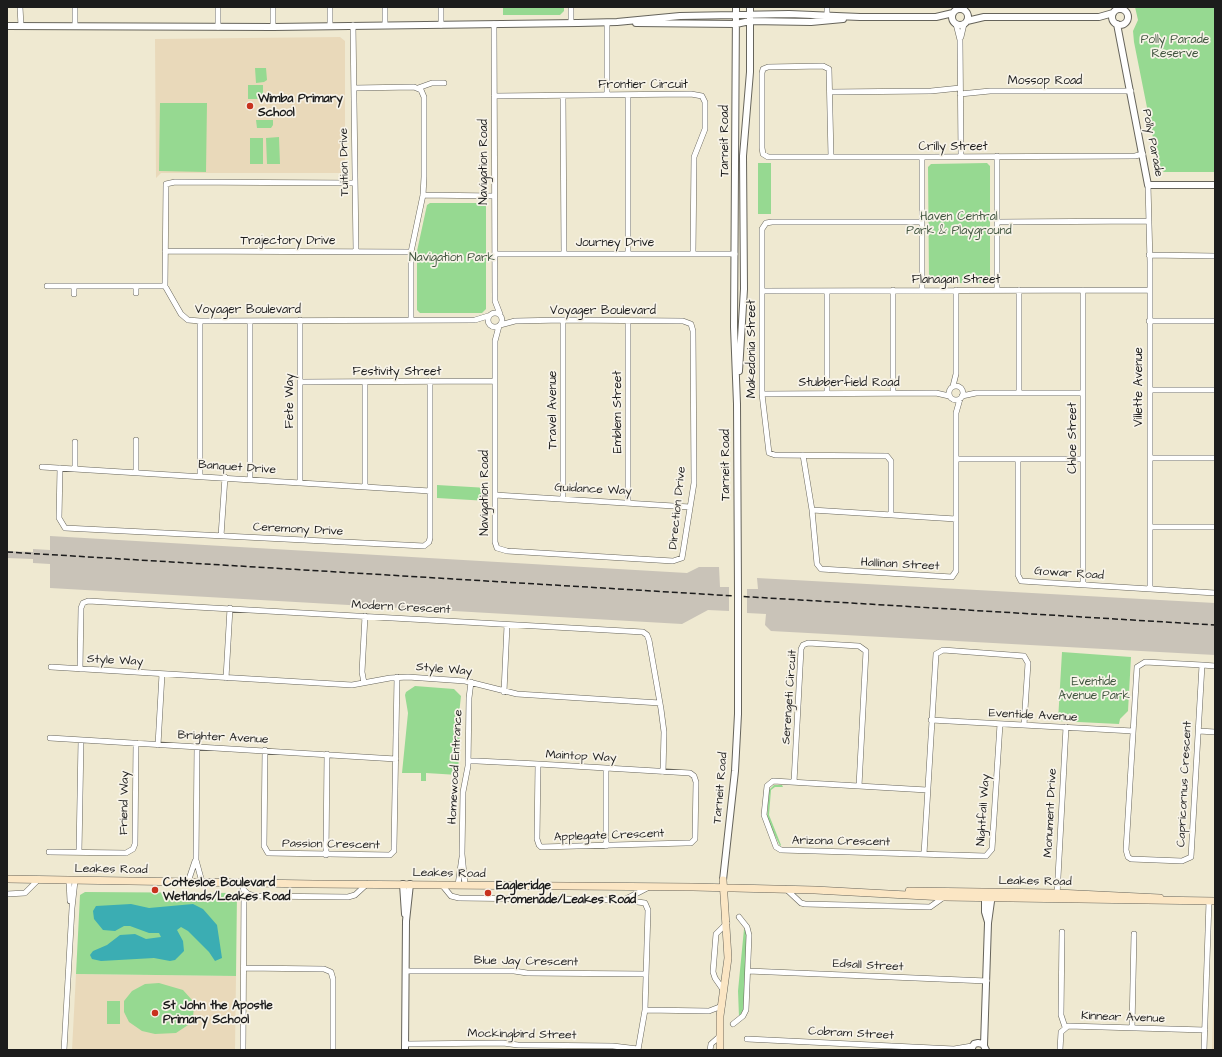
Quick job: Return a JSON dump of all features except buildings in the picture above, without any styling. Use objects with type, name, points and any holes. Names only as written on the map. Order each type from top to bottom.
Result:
[{"type":"main road","name":"Leakes Road","points":[[7,880],[724,888],[893,893],[944,897],[989,895]]},
{"type":"main road","name":"Tarneit Road","points":[[720,1050],[720,1016],[728,958],[727,922],[723,880]]},
{"type":"main road","name":"Leakes Road","points":[[893,893],[918,891],[989,895],[1212,901]]},
{"type":"street","points":[[20,7],[21,26]]},
{"type":"street","points":[[75,7],[75,26]]},
{"type":"street","points":[[218,7],[218,26]]},
{"type":"street","points":[[273,7],[273,27]]},
{"type":"street","points":[[330,7],[330,25]]},
{"type":"street","points":[[385,7],[385,25]]},
{"type":"street","points":[[441,7],[441,25]]},
{"type":"street","points":[[571,7],[571,24]]},
{"type":"street","name":"Tarneit Road","points":[[723,880],[735,771],[738,714],[737,395],[734,327],[736,7]]},
{"type":"street","points":[[737,395],[744,265],[744,130],[750,72],[750,7]]},
{"type":"street","points":[[827,7],[827,18]]},
{"type":"street","points":[[7,26],[273,27],[330,25],[571,24],[607,23],[680,16],[736,16],[750,18],[936,17],[955,23],[966,23],[984,17],[1098,17],[1122,25],[1126,22],[1128,14],[1124,9],[1119,9],[1098,17]]},
{"type":"street","points":[[936,17],[955,10],[965,10],[984,17]]},
{"type":"street","points":[[955,10],[955,23],[960,40],[961,156]]},
{"type":"street","points":[[960,40],[966,23],[965,10]]},
{"type":"street","points":[[1115,10],[1115,22]]},
{"type":"street","points":[[617,22],[736,24],[750,18]]},
{"type":"street","name":"Polly Parade","points":[[1115,22],[1121,40],[1148,185],[1215,185]]},
{"type":"street","name":"Polly Parade","points":[[1121,40],[1126,22]]},
{"type":"street","points":[[607,23],[607,95]]},
{"type":"street","name":"Navigation Road","points":[[494,24],[495,301],[500,315]]},
{"type":"street","name":"Tuition Drive","points":[[354,25],[356,251]]},
{"type":"street","name":"Crilly Street","points":[[830,92],[830,72],[824,66],[768,67],[763,69],[762,148],[764,155],[771,157],[922,157],[1128,156],[1143,154]]},
{"type":"street","points":[[354,88],[418,88],[432,84],[444,83]]},
{"type":"street","points":[[411,320],[410,252],[423,195],[424,97],[418,88]]},
{"type":"street","name":"Mossop Road","points":[[830,92],[1130,91]]},
{"type":"street","points":[[830,92],[831,157]]},
{"type":"street","name":"Frontier Circuit","points":[[494,96],[696,94],[702,96],[705,99],[705,129],[696,148],[693,161],[694,253]]},
{"type":"street","points":[[628,95],[628,253]]},
{"type":"street","points":[[563,96],[564,254]]},
{"type":"street","points":[[997,156],[997,290]]},
{"type":"street","points":[[922,157],[922,290]]},
{"type":"street","points":[[47,286],[165,286],[164,186],[169,183],[355,182]]},
{"type":"street","points":[[735,254],[740,252],[741,249],[740,210],[743,183]]},
{"type":"street","name":"Villette Avenue","points":[[1148,185],[1150,589]]},
{"type":"street","points":[[423,195],[494,196]]},
{"type":"street","points":[[997,222],[1149,221]]},
{"type":"street","name":"Makedonia Street","points":[[891,515],[891,461],[887,456],[776,455],[769,453],[762,394],[762,232],[766,223],[922,222]]},
{"type":"street","name":"Trajectory Drive","points":[[165,251],[410,252]]},
{"type":"street","name":"Journey Drive","points":[[495,254],[735,254]]},
{"type":"street","points":[[735,254],[739,255],[744,265]]},
{"type":"street","points":[[1149,255],[1215,256]]},
{"type":"street","points":[[74,286],[74,294]]},
{"type":"street","points":[[136,286],[136,293]]},
{"type":"street","name":"Voyager Boulevard","points":[[165,286],[184,317],[188,320],[474,320],[489,316]]},
{"type":"street","points":[[893,290],[893,393]]},
{"type":"street","name":"Flanagan Street","points":[[762,292],[893,290],[1149,290]]},
{"type":"street","points":[[956,290],[956,374]]},
{"type":"street","points":[[1019,290],[1019,393]]},
{"type":"street","name":"Chloe Street","points":[[1083,290],[1083,585]]},
{"type":"street","points":[[827,291],[827,393]]},
{"type":"street","name":"Navigation Road","points":[[489,316],[495,301]]},
{"type":"street","points":[[494,312],[500,315],[502,320],[500,325],[490,326],[488,322],[489,316],[494,312]]},
{"type":"street","name":"Voyager Boulevard","points":[[500,315],[515,321]]},
{"type":"street","name":"Fete Way","points":[[300,320],[300,483]]},
{"type":"street","name":"Voyager Boulevard","points":[[474,320],[490,326]]},
{"type":"street","name":"Voyager Boulevard","points":[[500,325],[515,321],[563,320],[686,321],[691,324]]},
{"type":"street","name":"Travel Avenue","points":[[563,320],[563,499]]},
{"type":"street","points":[[200,321],[200,476]]},
{"type":"street","points":[[250,321],[250,478]]},
{"type":"street","name":"Emblem Street","points":[[628,321],[628,502]]},
{"type":"street","points":[[1149,321],[1215,321]]},
{"type":"street","name":"Direction Drive","points":[[498,549],[504,551],[678,560],[684,555],[694,483],[693,330],[691,324]]},
{"type":"street","name":"Navigation Road","points":[[498,549],[495,542],[495,341],[500,325]]},
{"type":"street","name":"Navigation Road","points":[[490,326],[495,341]]},
{"type":"street","name":"Hallinan Street","points":[[956,374],[951,388],[951,398],[956,412]]},
{"type":"street","name":"Hallinan Street","points":[[803,455],[812,510],[818,564],[821,569],[949,578],[954,576],[956,571],[956,412],[961,397],[961,388],[956,374]]},
{"type":"street","name":"Ceremony Drive","points":[[60,468],[59,518],[65,528],[424,546],[429,542],[430,538],[430,381]]},
{"type":"street","name":"Festivity Street","points":[[300,382],[495,382]]},
{"type":"street","points":[[365,382],[365,487]]},
{"type":"street","points":[[951,388],[961,388],[976,393]]},
{"type":"street","name":"Stubberfield Road","points":[[762,394],[936,393],[951,388]]},
{"type":"street","points":[[1150,390],[1215,390]]},
{"type":"street","name":"Stubberfield Road","points":[[936,393],[951,398],[961,397]]},
{"type":"street","points":[[961,397],[976,393],[1083,393]]},
{"type":"street","points":[[136,440],[136,472]]},
{"type":"street","points":[[75,442],[75,468]]},
{"type":"street","points":[[956,458],[1083,459]]},
{"type":"street","points":[[1150,458],[1215,458]]},
{"type":"street","name":"Gowar Road","points":[[1018,459],[1018,577],[1024,581],[1215,593]]},
{"type":"street","name":"Banquet Drive","points":[[42,467],[250,478],[300,483],[430,491]]},
{"type":"street","points":[[221,536],[225,477]]},
{"type":"street","name":"Guidance Way","points":[[495,495],[690,506]]},
{"type":"street","points":[[812,510],[956,519]]},
{"type":"street","points":[[1150,527],[1215,527]]},
{"type":"street","name":"Modern Crescent","points":[[80,669],[81,608],[86,601],[230,608],[645,633],[650,642],[664,732],[663,772]]},
{"type":"street","points":[[226,678],[230,608]]},
{"type":"street","points":[[364,683],[362,672],[365,616]]},
{"type":"street","points":[[504,692],[507,625]]},
{"type":"street","name":"Serengeti Circuit","points":[[794,782],[802,647],[808,643],[859,646],[864,649],[866,654],[859,786]]},
{"type":"street","points":[[924,854],[935,657],[938,651],[943,650],[1020,655],[1025,657],[1028,665],[1024,725]]},
{"type":"street","points":[[1133,731],[1136,671],[1139,664],[1145,662],[1215,666]]},
{"type":"street","name":"Capricornus Crescent","points":[[1133,731],[1126,854],[1133,860],[1182,861],[1189,859],[1192,852],[1202,665]]},
{"type":"street","name":"Style Way","points":[[51,667],[346,684],[364,683],[397,677],[471,682],[504,692],[660,703]]},
{"type":"street","points":[[158,745],[162,674]]},
{"type":"street","name":"Passion Crescent","points":[[266,750],[265,849],[272,854],[387,856],[393,853],[397,677]]},
{"type":"street","name":"Homewood Entrance","points":[[461,885],[463,792],[468,761],[469,698],[471,682]]},
{"type":"street","name":"Eventide Avenue","points":[[931,720],[1133,731]]},
{"type":"street","name":"Nightfall Way","points":[[924,854],[984,856],[992,852],[1000,724]]},
{"type":"street","name":"Monument Drive","points":[[1057,896],[1066,727]]},
{"type":"street","points":[[1199,731],[1215,732]]},
{"type":"street","name":"Brighter Avenue","points":[[50,738],[396,759]]},
{"type":"street","points":[[79,852],[81,740]]},
{"type":"street","name":"Friend Way","points":[[49,852],[126,853],[131,851],[134,847],[136,743]]},
{"type":"street","points":[[197,746],[196,860],[202,882]]},
{"type":"street","points":[[326,855],[327,754]]},
{"type":"street","name":"Maintop Way","points":[[468,761],[692,774]]},
{"type":"street","name":"Applegate Crescent","points":[[538,764],[537,839],[538,845],[547,848],[692,842],[696,837],[696,782],[692,774]]},
{"type":"street","points":[[606,768],[606,846]]},
{"type":"street","name":"Arizona Crescent","points":[[794,782],[775,781],[768,784],[764,815],[776,847],[779,849],[924,854]]},
{"type":"street","points":[[794,782],[927,790]]},
{"type":"street","points":[[188,882],[196,860]]},
{"type":"street","points":[[7,894],[28,892],[38,880]]},
{"type":"street","points":[[64,1050],[72,908],[72,881]]},
{"type":"street","points":[[238,882],[248,894],[255,896],[348,897],[355,895],[367,884]]},
{"type":"street","points":[[405,1047],[407,884]]},
{"type":"street","points":[[442,885],[451,896],[459,898],[623,900],[645,903],[648,910],[645,1010],[638,1050]]},
{"type":"street","name":"Leakes Road","points":[[623,900],[650,887]]},
{"type":"street","points":[[786,889],[801,903],[805,904],[930,907],[944,897]]},
{"type":"street","points":[[243,1050],[244,890]]},
{"type":"street","points":[[985,1031],[973,1046],[985,1048],[989,895]]},
{"type":"street","points":[[245,906],[248,901],[255,896]]},
{"type":"street","points":[[1204,1050],[1212,901]]},
{"type":"street","points":[[733,1024],[745,1013],[748,971],[749,931],[739,917]]},
{"type":"street","points":[[724,991],[715,978],[713,972],[716,934],[727,922]]},
{"type":"street","points":[[1062,932],[1060,1014],[1065,1027]]},
{"type":"street","points":[[1132,1028],[1134,934]]},
{"type":"street","points":[[244,968],[324,969],[331,972],[333,979],[333,1050]]},
{"type":"street","name":"Blue Jay Crescent","points":[[406,971],[514,971],[528,973],[646,974]]},
{"type":"street","name":"Edsall Street","points":[[748,971],[987,981]]},
{"type":"street","points":[[645,1010],[708,1011],[722,1006]]},
{"type":"street","points":[[708,1011],[720,1016]]},
{"type":"street","name":"Kinnear Avenue","points":[[1060,1050],[1061,1032],[1065,1027],[1205,1030]]},
{"type":"street","points":[[710,1050],[711,1044],[720,1036]]},
{"type":"street","name":"Cobram Street","points":[[747,1039],[956,1050],[973,1046]]},
{"type":"street","name":"Mockingbird Street","points":[[405,1047],[503,1043],[518,1045],[613,1046],[638,1050]]},
{"type":"shaded area","name":"Wimba Primary School","points":[[340,37],[345,41],[345,171],[343,173],[161,173],[156,178],[155,39]]},
{"type":"shaded area","points":[[50,536],[687,573],[699,567],[719,567],[720,587],[729,587],[729,611],[708,610],[682,624],[50,588],[50,564],[33,563],[33,559],[7,558],[7,551],[33,552],[33,549],[50,550]]},
{"type":"shaded area","points":[[757,578],[1215,603],[1215,655],[771,631],[765,625],[766,614],[747,613],[747,589],[758,589]]},
{"type":"shaded area","points":[[1215,957],[1215,1050],[1212,1050]]},
{"type":"shaded area","name":"St John the Apostle Primary School","points":[[76,974],[236,976],[235,1050],[72,1050]]},
{"type":"green space","points":[[503,7],[564,7],[564,11],[560,15],[503,15]]},
{"type":"green space","name":"Polly Parade Reserve","points":[[1135,7],[1215,7],[1215,172],[1164,172],[1159,168],[1134,42],[1133,31],[1138,20]]},
{"type":"green space","points":[[255,68],[266,68],[267,80],[256,83]]},
{"type":"green space","points":[[248,85],[263,85],[263,99],[248,99]]},
{"type":"green space","points":[[160,103],[207,103],[206,172],[159,171]]},
{"type":"green space","points":[[256,120],[273,120],[273,125],[271,128],[257,128]]},
{"type":"green space","points":[[279,137],[280,164],[267,164],[266,138]]},
{"type":"green space","points":[[250,138],[263,138],[263,164],[250,164]]},
{"type":"green space","points":[[758,163],[771,163],[771,214],[758,214]]},
{"type":"green space","name":"Haven Central Park & Playground","points":[[987,163],[990,166],[990,281],[988,283],[931,283],[929,281],[928,167],[931,164]]},
{"type":"green space","name":"Navigation Park","points":[[430,203],[483,203],[486,205],[486,309],[482,313],[420,313],[417,310],[417,251],[427,205]]},
{"type":"green space","points":[[437,485],[488,488],[488,501],[437,498]]},
{"type":"green space","name":"Eventide Avenue Park","points":[[1062,652],[1131,657],[1128,711],[1120,719],[1119,724],[1058,721]]},
{"type":"green space","points":[[415,686],[454,689],[461,696],[459,714],[460,729],[458,775],[426,773],[426,781],[421,781],[421,773],[402,773],[408,713],[405,695],[406,692]]},
{"type":"green space","points":[[774,785],[782,785],[783,787],[775,787],[771,790],[769,815],[781,845],[780,846],[767,819],[769,790]]},
{"type":"green space","points":[[85,892],[237,893],[236,976],[76,974],[80,895]]},
{"type":"green space","points":[[744,929],[747,935],[744,1009],[739,1017],[738,991]]},
{"type":"green space","points":[[159,983],[183,990],[192,1000],[194,1007],[193,1017],[188,1025],[176,1033],[155,1034],[142,1031],[129,1022],[124,1012],[124,1001],[132,991],[145,984]]},
{"type":"green space","points":[[107,1001],[120,1001],[120,1024],[107,1024]]},
{"type":"water","points":[[131,904],[149,908],[193,904],[203,909],[217,925],[222,958],[215,961],[209,952],[188,931],[181,927],[177,930],[183,941],[184,951],[175,960],[170,961],[154,958],[101,961],[92,959],[90,955],[93,951],[107,945],[120,935],[135,934],[146,939],[161,937],[159,933],[149,933],[130,926],[124,926],[115,931],[103,930],[94,919],[93,911],[96,906]]},
{"type":"railway","points":[[7,552],[1215,625]]},
{"type":"place","name":"Wimba Primary School","points":[[250,106]]},
{"type":"place","name":"Cottesloe Boulevard Wetlands/Leakes Road","points":[[155,890]]},
{"type":"place","name":"Eagleridge Promenade/Leakes Road","points":[[488,893]]},
{"type":"place","name":"St John the Apostle Primary School","points":[[155,1013]]}]
